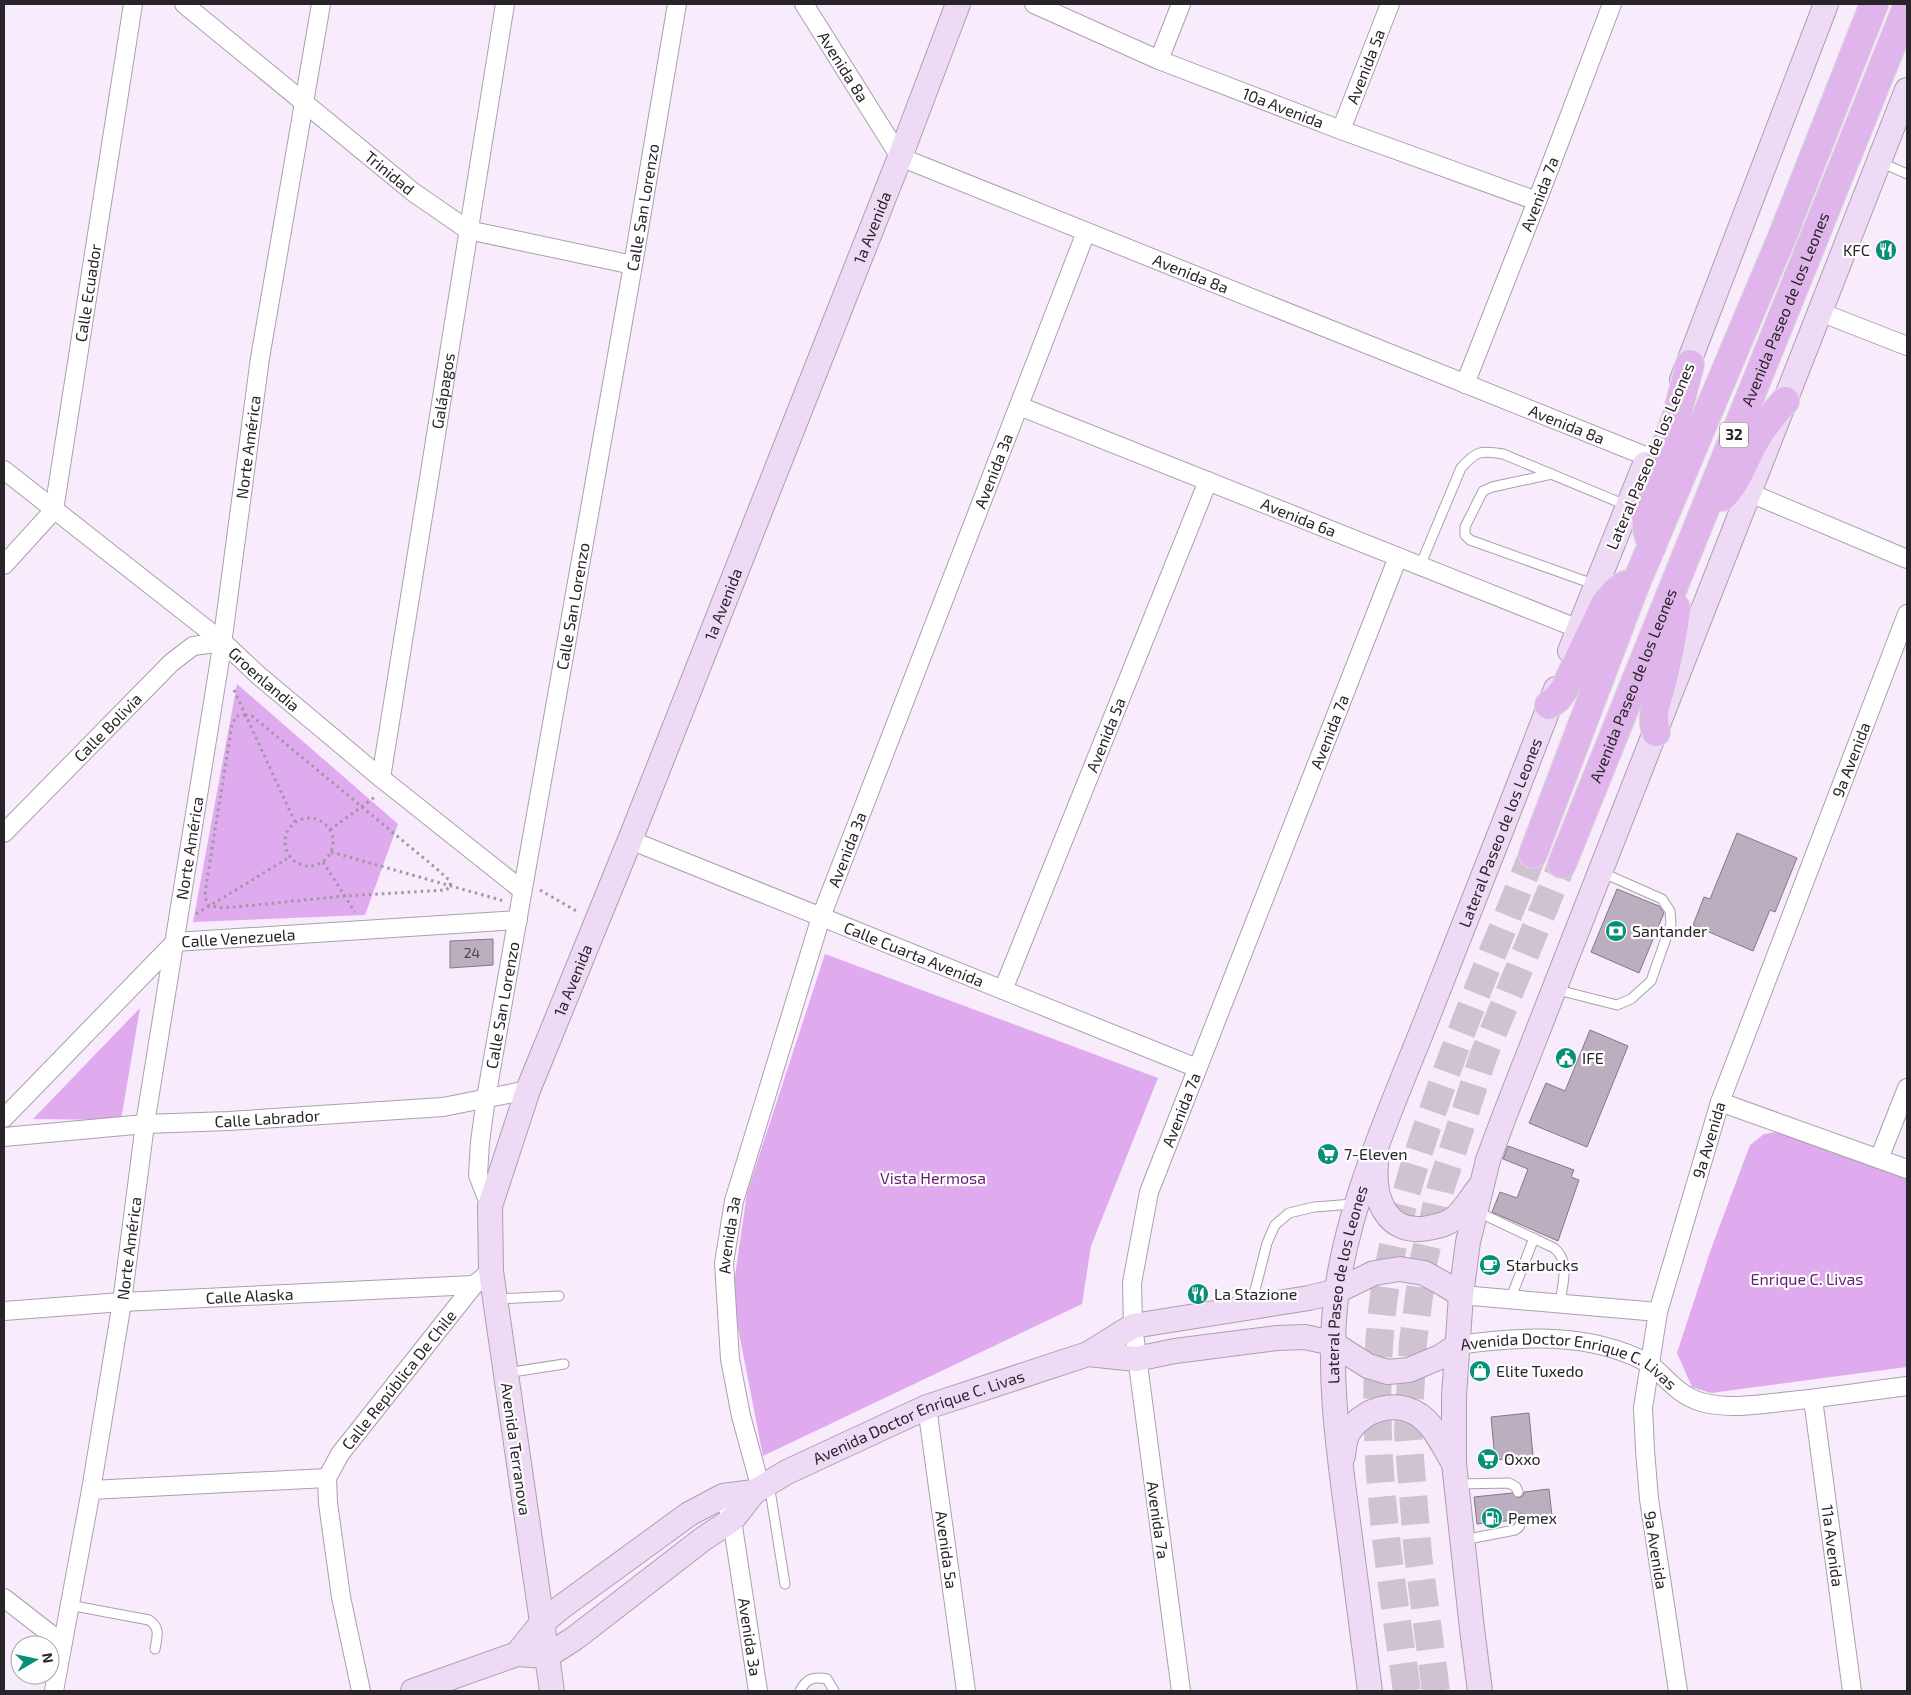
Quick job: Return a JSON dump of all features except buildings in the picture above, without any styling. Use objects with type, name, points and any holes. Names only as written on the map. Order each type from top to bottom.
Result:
[{"type":"main road","name":"Avenida Paseo de los Leones","points":[[1533,854],[1636,582],[1782,237],[1874,4]]},
{"type":"main road","name":"Avenida Paseo de los Leones","points":[[1562,864],[1674,581],[1815,240],[1907,7]]},
{"type":"main road","points":[[1652,546],[1647,530],[1648,496],[1676,418],[1690,364]]},
{"type":"main road","points":[[1704,508],[1724,495],[1737,476],[1756,439],[1771,416],[1785,401]]},
{"type":"main road","points":[[1656,732],[1654,715],[1675,618],[1677,598],[1674,581]]},
{"type":"main road","points":[[1550,705],[1565,688],[1606,604],[1616,591],[1625,585],[1636,582]]},
{"type":"street","name":"Calle Ecuador","points":[[54,510],[132,4]]},
{"type":"street","name":"Trinidad","points":[[184,4],[413,192],[468,230],[633,265]]},
{"type":"street","name":"Norte América","points":[[54,1691],[91,1490],[122,1302],[145,1124],[221,651],[260,358],[321,4]]},
{"type":"street","name":"Galápagos","points":[[385,782],[468,230],[505,4]]},
{"type":"street","name":"Calle San Lorenzo","points":[[490,1206],[478,1175],[486,1098],[633,265],[677,4]]},
{"type":"street","name":"Avenida 8a","points":[[805,4],[900,157],[1648,457]]},
{"type":"street","name":"1a Avenida","points":[[490,1206],[528,1090],[630,840],[900,157],[958,4]]},
{"type":"street","name":"10a Avenida","points":[[1034,4],[1159,60],[1341,130],[1537,201]]},
{"type":"street","points":[[1159,60],[1181,4]]},
{"type":"street","name":"Avenida 5a","points":[[1341,130],[1390,4]]},
{"type":"street","name":"Avenida 7a","points":[[1465,384],[1612,4]]},
{"type":"street","name":"Lateral Paseo de los Leones","points":[[1370,1691],[1342,1476],[1334,1395],[1332,1343],[1337,1291],[1343,1256],[1357,1204],[1377,1146],[1498,841],[1596,585],[1648,457],[1690,364],[1826,4]]},
{"type":"street","points":[[1480,1691],[1455,1474],[1454,1396],[1461,1295],[1468,1242],[1482,1184],[1504,1117],[1907,90]]},
{"type":"street","name":"Avenida 3a","points":[[761,1488],[741,1416],[730,1358],[724,1263],[734,1201],[821,917],[1086,232]]},
{"type":"street","points":[[1820,312],[1907,346]]},
{"type":"street","name":"Avenida 6a","points":[[1019,406],[1579,629]]},
{"type":"street","name":"Groenlandia","points":[[4,470],[221,651],[258,675],[521,899]]},
{"type":"street","name":"Avenida 5a","points":[[1003,990],[1208,481]]},
{"type":"street","points":[[1750,493],[1907,559]]},
{"type":"street","points":[[4,565],[54,510]]},
{"type":"street","name":"Avenida 7a","points":[[1181,1691],[1133,1326],[1132,1283],[1149,1192],[1398,557]]},
{"type":"street","name":"9a Avenida","points":[[1678,1691],[1649,1499],[1643,1408],[1658,1312],[1720,1102],[1907,614]]},
{"type":"street","name":"Calle Bolivia","points":[[4,833],[171,663],[193,646],[221,651]]},
{"type":"street","name":"Calle Cuarta Avenida","points":[[630,840],[1197,1068]]},
{"type":"street","name":"Calle Venezuela","points":[[4,1118],[175,942],[366,930],[521,899]]},
{"type":"street","points":[[1879,1159],[1907,1088]]},
{"type":"street","name":"Calle Labrador","points":[[4,1137],[145,1124],[229,1121],[444,1107],[528,1090]]},
{"type":"street","points":[[1720,1102],[1907,1169]]},
{"type":"street","points":[[1377,1146],[1374,1182],[1379,1202],[1389,1218],[1405,1227],[1422,1230],[1440,1226],[1455,1217],[1482,1184]]},
{"type":"street","name":"Avenida Terranova","points":[[490,1206],[483,1278],[495,1299],[552,1691]]},
{"type":"street","name":"Avenida Doctor Enrique C. Livas","points":[[547,1656],[575,1638],[703,1539],[732,1520],[761,1488],[787,1472],[927,1407],[1088,1354],[1133,1326],[1309,1298],[1337,1291],[1374,1273],[1400,1269],[1424,1273],[1461,1295],[1658,1312]]},
{"type":"street","name":"Calle Alaska","points":[[4,1310],[483,1278]]},
{"type":"street","name":"Calle República De Chile","points":[[327,1478],[340,1454],[483,1278]]},
{"type":"street","name":"Avenida Doctor Enrique C. Livas","points":[[1088,1354],[1136,1360],[1175,1351],[1277,1338],[1305,1337],[1332,1343],[1368,1366],[1388,1372],[1409,1370],[1440,1357],[1458,1345],[1501,1338],[1537,1338],[1576,1340],[1621,1350],[1649,1364],[1678,1391],[1699,1402],[1723,1406],[1756,1405],[1814,1399],[1907,1386]]},
{"type":"street","name":"11a Avenida","points":[[1814,1399],[1852,1691]]},
{"type":"street","name":"Avenida 5a","points":[[927,1407],[966,1691]]},
{"type":"street","points":[[1342,1476],[1344,1445],[1349,1430],[1366,1414],[1385,1407],[1402,1407],[1419,1416],[1433,1428],[1455,1474]]},
{"type":"street","points":[[91,1490],[327,1478],[341,1597],[361,1691]]},
{"type":"street","name":"Avenida Doctor Enrique C. Livas","points":[[517,1654],[541,1624],[560,1608],[689,1514],[723,1496],[761,1488]]},
{"type":"street","name":"Avenida 3a","points":[[723,1496],[732,1520],[758,1691]]},
{"type":"street","points":[[4,1598],[62,1643]]},
{"type":"street","points":[[413,1691],[517,1654],[547,1656]]},
{"type":"lane","points":[[1879,162],[1907,174]]},
{"type":"lane","points":[[1420,566],[1461,468],[1472,456],[1486,451],[1503,454],[1629,506]]},
{"type":"lane","points":[[1552,474],[1492,486],[1483,490],[1465,527],[1465,534],[1470,540],[1596,585]]},
{"type":"lane","points":[[1554,989],[1617,1004],[1630,1000],[1651,981],[1671,924],[1670,910],[1662,900],[1601,872]]},
{"type":"lane","points":[[1251,1307],[1267,1243],[1275,1225],[1289,1213],[1314,1207],[1357,1204]]},
{"type":"lane","points":[[1476,1211],[1561,1253],[1565,1262],[1560,1304]]},
{"type":"lane","points":[[1510,1300],[1534,1238]]},
{"type":"lane","points":[[495,1299],[559,1296]]},
{"type":"lane","points":[[506,1374],[564,1364]]},
{"type":"lane","points":[[1455,1474],[1508,1483],[1516,1487],[1518,1492]]},
{"type":"lane","points":[[761,1488],[785,1584]]},
{"type":"lane","points":[[1462,1540],[1515,1530],[1519,1527],[1522,1519]]},
{"type":"lane","points":[[69,1606],[149,1620],[155,1624],[158,1631],[155,1649]]},
{"type":"lane","points":[[800,1691],[805,1682],[816,1677],[827,1680],[834,1691]]},
{"type":"path","points":[[221,651],[245,715],[294,822]]},
{"type":"path","points":[[209,906],[205,897],[206,886],[232,725],[236,716],[245,715],[252,716],[437,869],[449,880],[451,886]]},
{"type":"path","points":[[330,830],[361,807],[385,782]]},
{"type":"path","points":[[304,818],[314,818],[323,822],[330,830],[333,841],[331,852],[323,862],[305,866],[290,857],[284,845],[286,832],[294,822],[304,818]]},
{"type":"path","points":[[331,852],[451,886],[521,899],[596,922]]},
{"type":"path","points":[[178,924],[290,857]]},
{"type":"path","points":[[323,862],[366,930]]},
{"type":"path","points":[[209,906],[224,908],[345,896],[446,890],[451,886]]},
{"type":"green space","points":[[237,684],[398,824],[365,915],[193,922]]},
{"type":"green space","name":"Vista Hermosa","points":[[825,954],[1158,1078],[1091,1246],[1082,1304],[763,1456],[732,1297],[747,1193]]},
{"type":"green space","points":[[140,1008],[121,1120],[33,1119]]},
{"type":"green space","name":"Enrique C. Livas","points":[[1783,1131],[1907,1178],[1907,1367],[1711,1393],[1692,1387],[1677,1353],[1711,1249],[1750,1145],[1764,1134]]},
{"type":"tunnel","points":[[1407,1691],[1388,1557],[1380,1468],[1378,1378],[1380,1332],[1387,1276],[1406,1194],[1423,1140],[1468,1015],[1533,854]]},
{"type":"tunnel","points":[[1436,1691],[1418,1555],[1408,1433],[1413,1342],[1424,1259],[1441,1187],[1483,1057],[1562,864]]},
{"type":"place","name":"KFC","points":[[1886,250]]},
{"type":"place","name":"Santander","points":[[1616,931]]},
{"type":"place","name":"IFE","points":[[1566,1058]]},
{"type":"place","name":"7-Eleven","points":[[1328,1154]]},
{"type":"place","name":"Starbucks","points":[[1490,1265]]},
{"type":"place","name":"La Stazione","points":[[1198,1294]]},
{"type":"place","name":"Elite Tuxedo","points":[[1480,1371]]},
{"type":"place","name":"Oxxo","points":[[1488,1459]]},
{"type":"place","name":"Pemex","points":[[1492,1518]]}]
